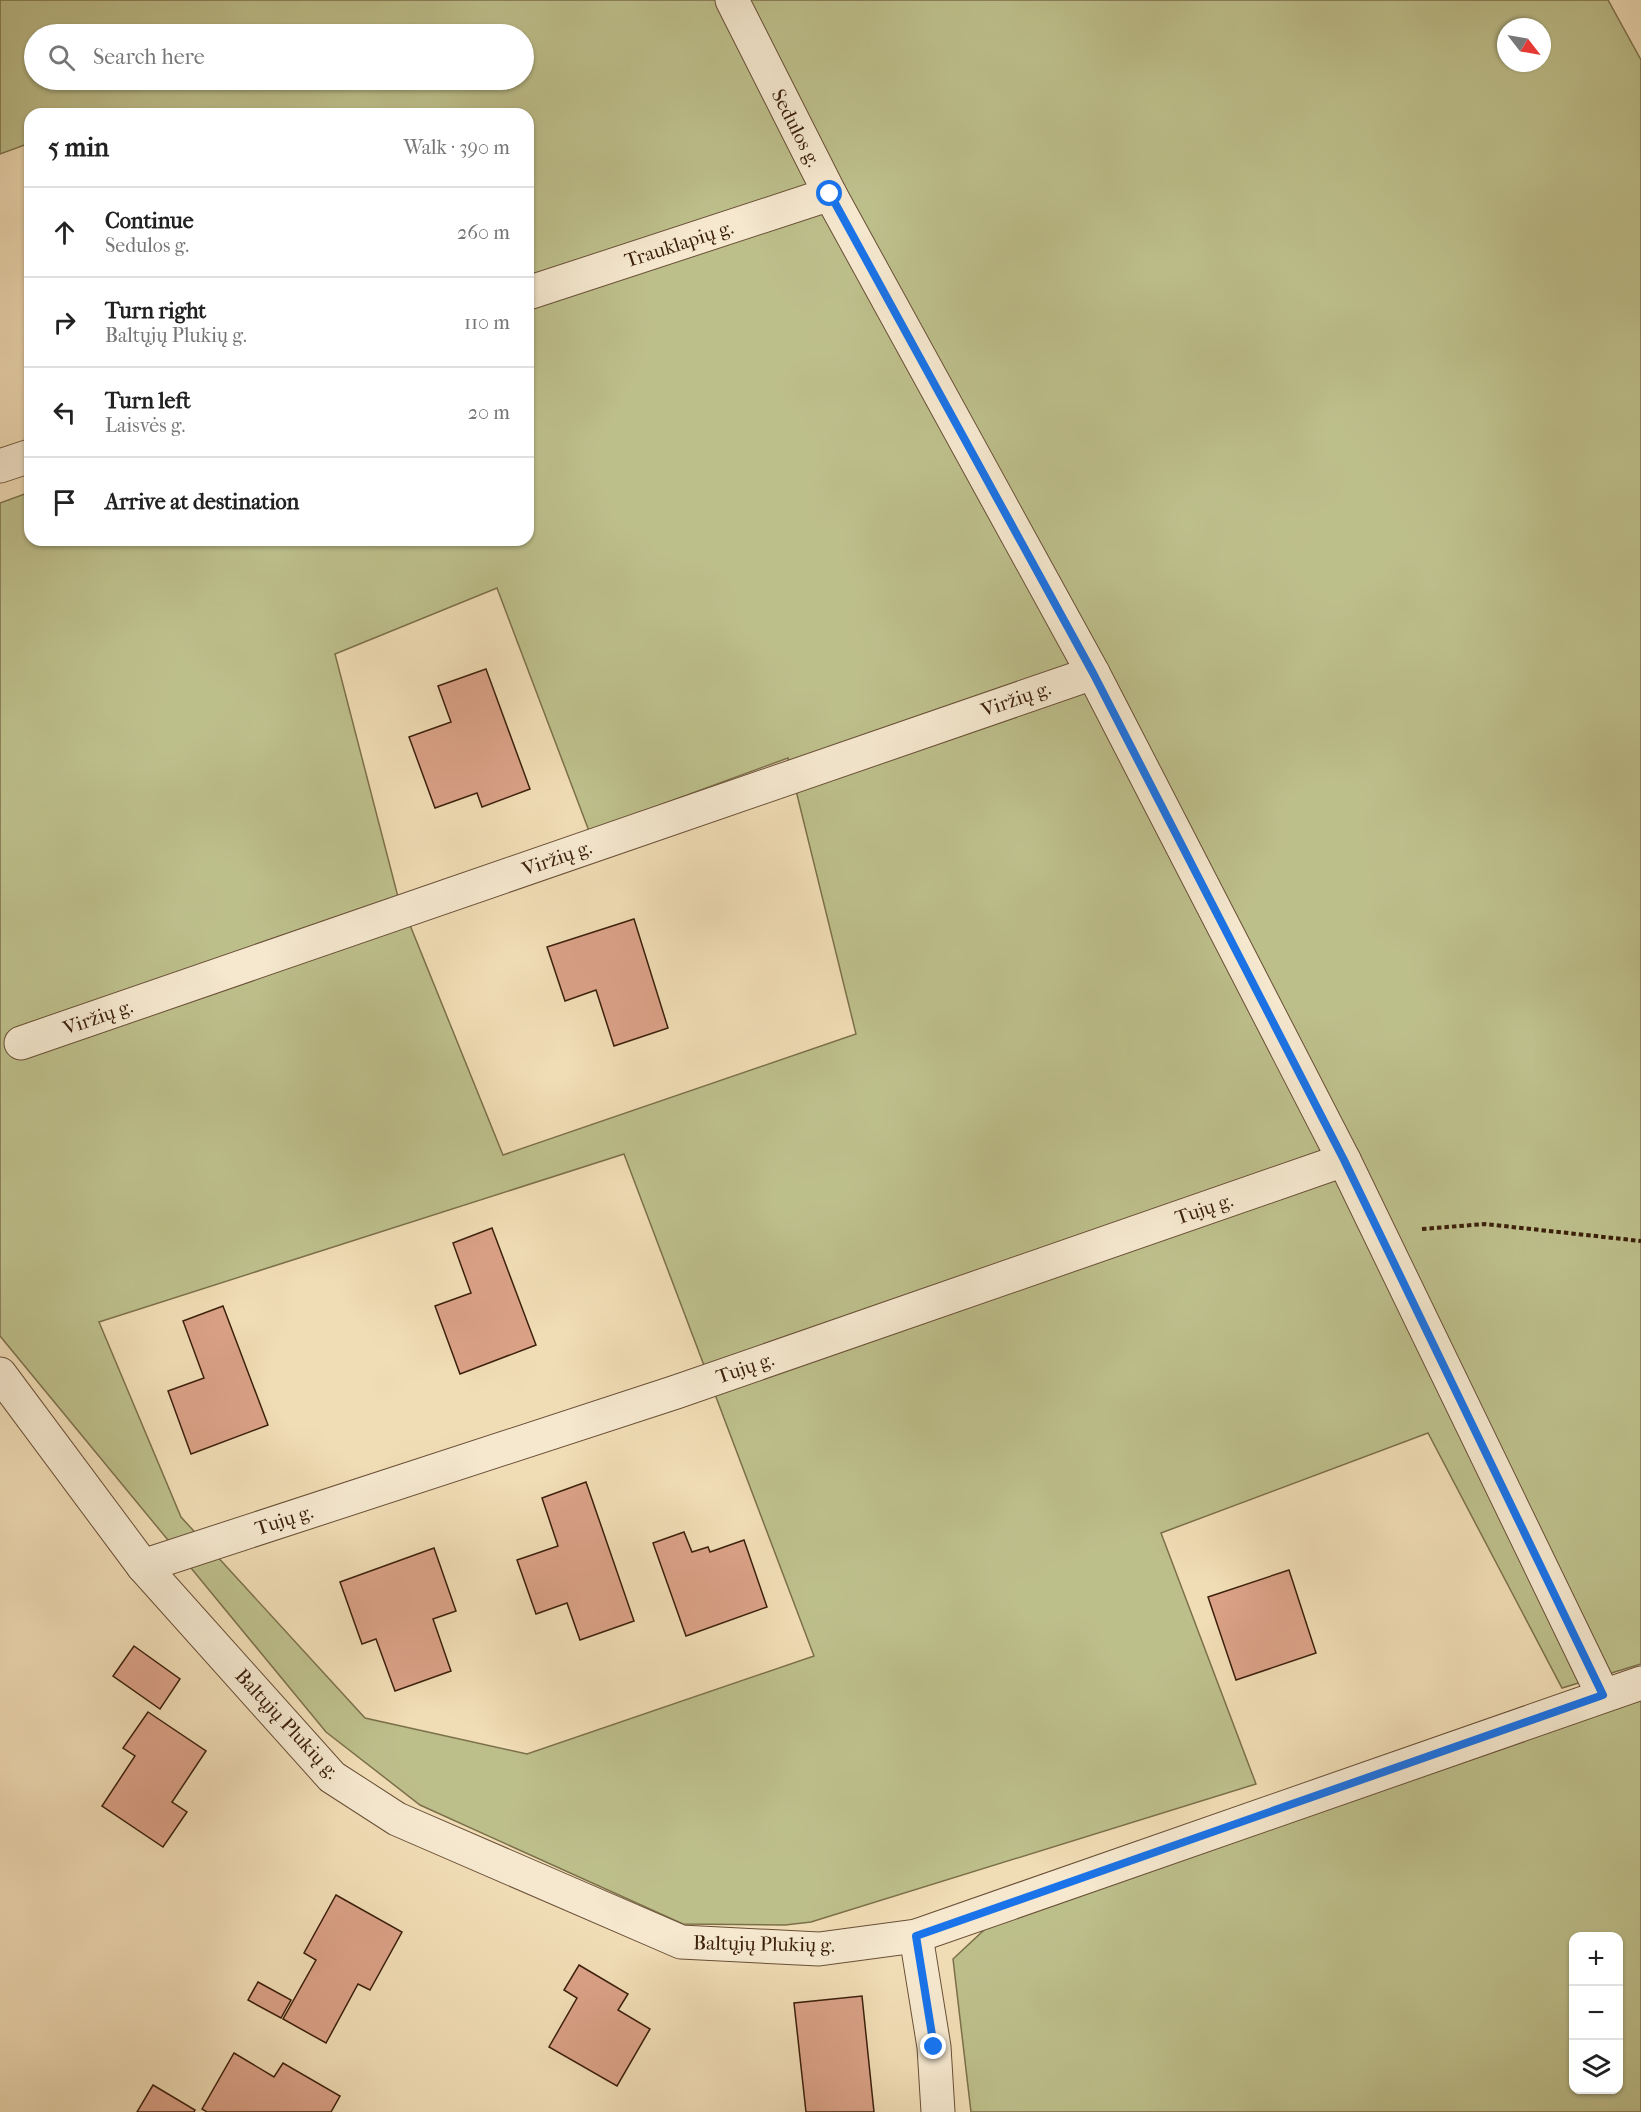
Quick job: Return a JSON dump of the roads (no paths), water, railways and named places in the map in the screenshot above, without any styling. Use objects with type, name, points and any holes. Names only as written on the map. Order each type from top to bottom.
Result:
[{"type":"street","name":"Sedulos g.","points":[[732,0],[830,194],[1093,673],[1344,1160],[1603,1695]]},
{"type":"street","name":"Trauklapių g.","points":[[534,291],[830,194]]},
{"type":"street","points":[[0,466],[24,458]]},
{"type":"street","name":"Viržių g.","points":[[21,1043],[1093,673]]},
{"type":"street","name":"Tujų g.","points":[[143,1566],[676,1392],[1344,1160]]},
{"type":"street","name":"Baltųjų Plukių g.","points":[[0,1374],[143,1566],[332,1777],[397,1819],[681,1942],[819,1949],[916,1936],[1641,1683]]},
{"type":"street","points":[[916,1936],[934,2047],[938,2112]]}]
